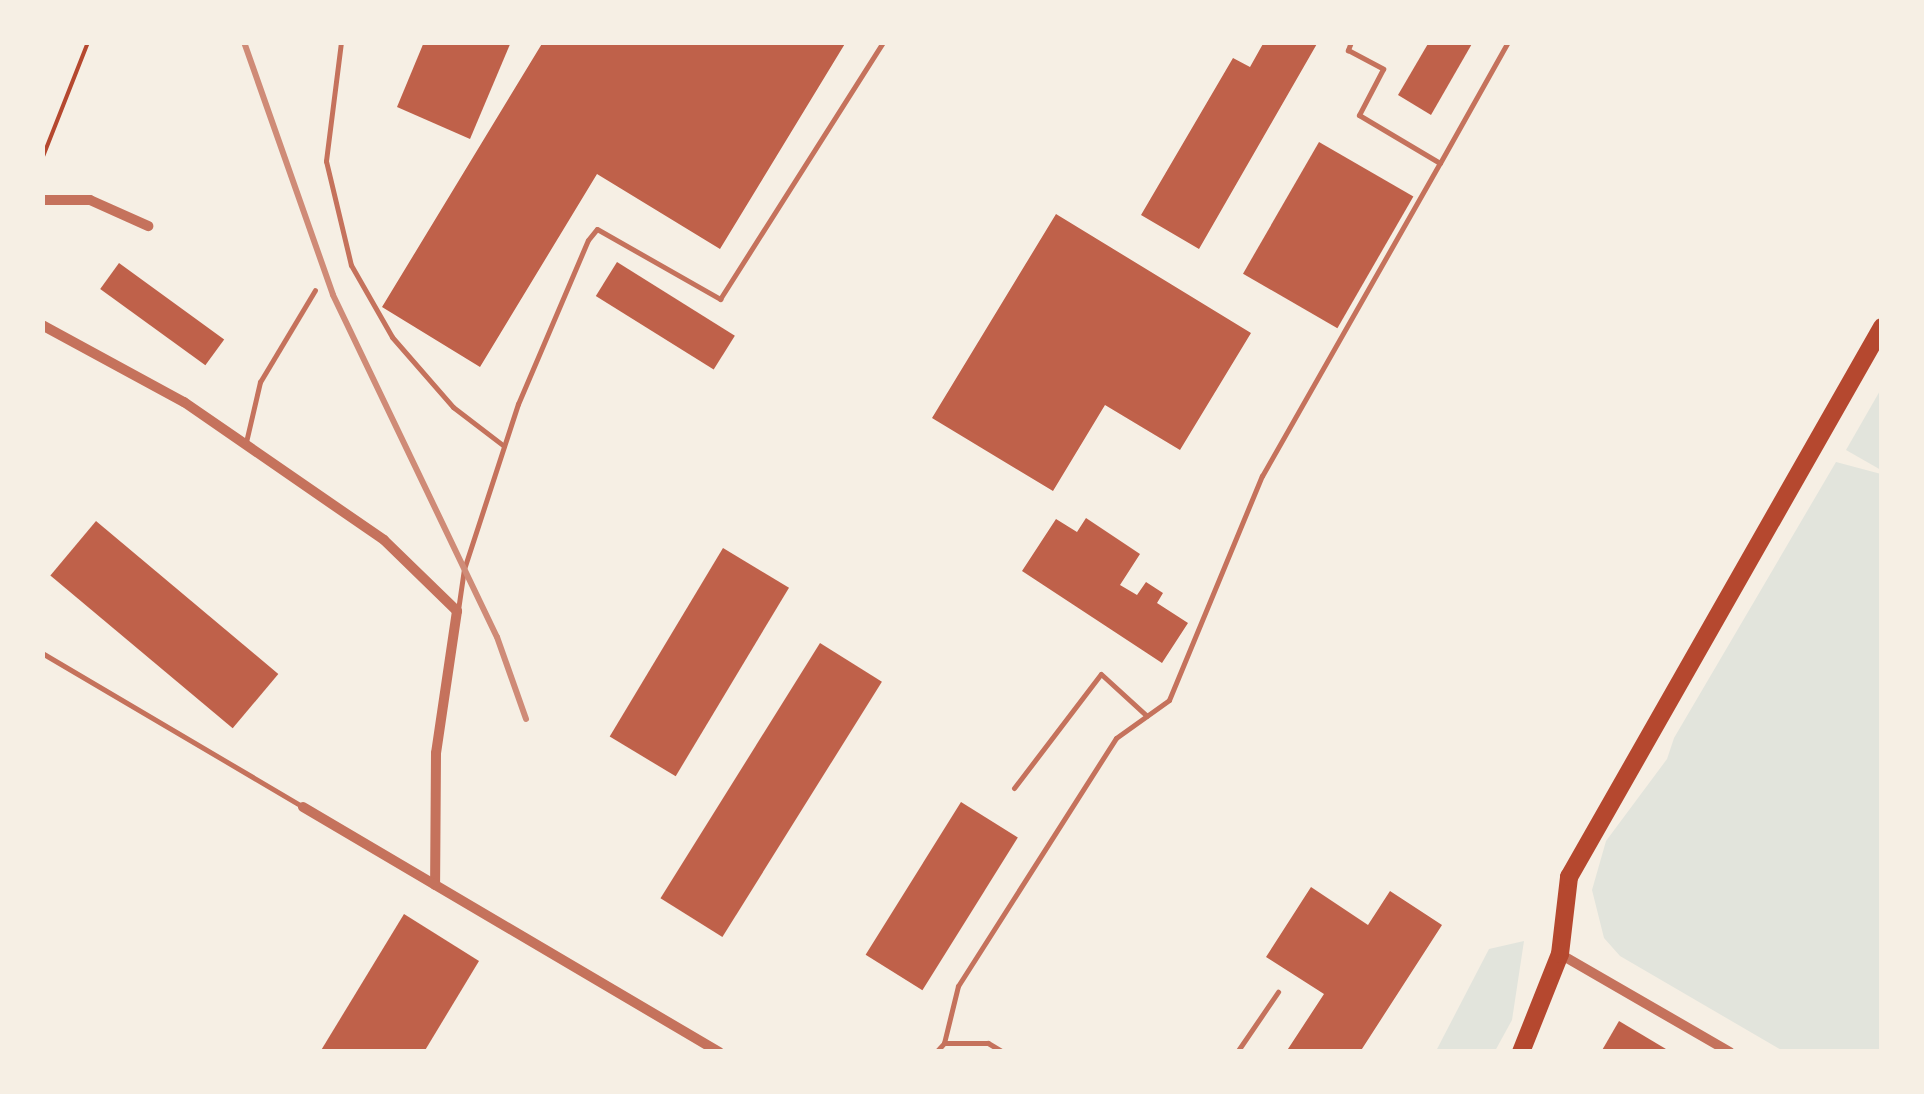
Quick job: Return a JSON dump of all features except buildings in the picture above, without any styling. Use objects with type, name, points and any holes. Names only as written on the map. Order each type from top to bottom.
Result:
[{"type":"main road","points":[[1521,1052],[1560,954],[1569,878],[1882,327]]},
{"type":"street","points":[[42,200],[90,200],[148,226]]},
{"type":"street","points":[[42,326],[184,402],[384,540],[457,611],[436,752],[435,885]]},
{"type":"street","points":[[303,807],[719,1052]]},
{"type":"street","points":[[1560,954],[1730,1052]]},
{"type":"lane","points":[[341,42],[326,161],[352,265],[392,337],[453,406],[504,446]]},
{"type":"lane","points":[[457,611],[504,446],[597,230],[720,299],[883,42]]},
{"type":"lane","points":[[1351,42],[1348,50],[1383,69],[1359,115],[1440,163]]},
{"type":"lane","points":[[936,1052],[944,1043],[958,986],[1116,738],[1169,700],[1262,476],[1508,42]]},
{"type":"lane","points":[[245,444],[260,382],[315,290]]},
{"type":"lane","points":[[42,652],[303,807]]},
{"type":"lane","points":[[1014,788],[1101,674],[1146,716]]},
{"type":"lane","points":[[1238,1052],[1278,992]]},
{"type":"lane","points":[[944,1043],[988,1043],[1003,1052]]},
{"type":"path","points":[[42,158],[88,42]]},
{"type":"shaded area","points":[[1881,389],[1882,470],[1846,450]]},
{"type":"shaded area","points":[[1836,462],[1881,474],[1881,1051],[1783,1051],[1620,956],[1604,938],[1592,890],[1606,841],[1667,759],[1674,738]]},
{"type":"shaded area","points":[[1524,941],[1512,1020],[1495,1051],[1436,1051],[1489,949]]},
{"type":"railway","points":[[244,42],[333,295],[497,637],[526,719]]}]
